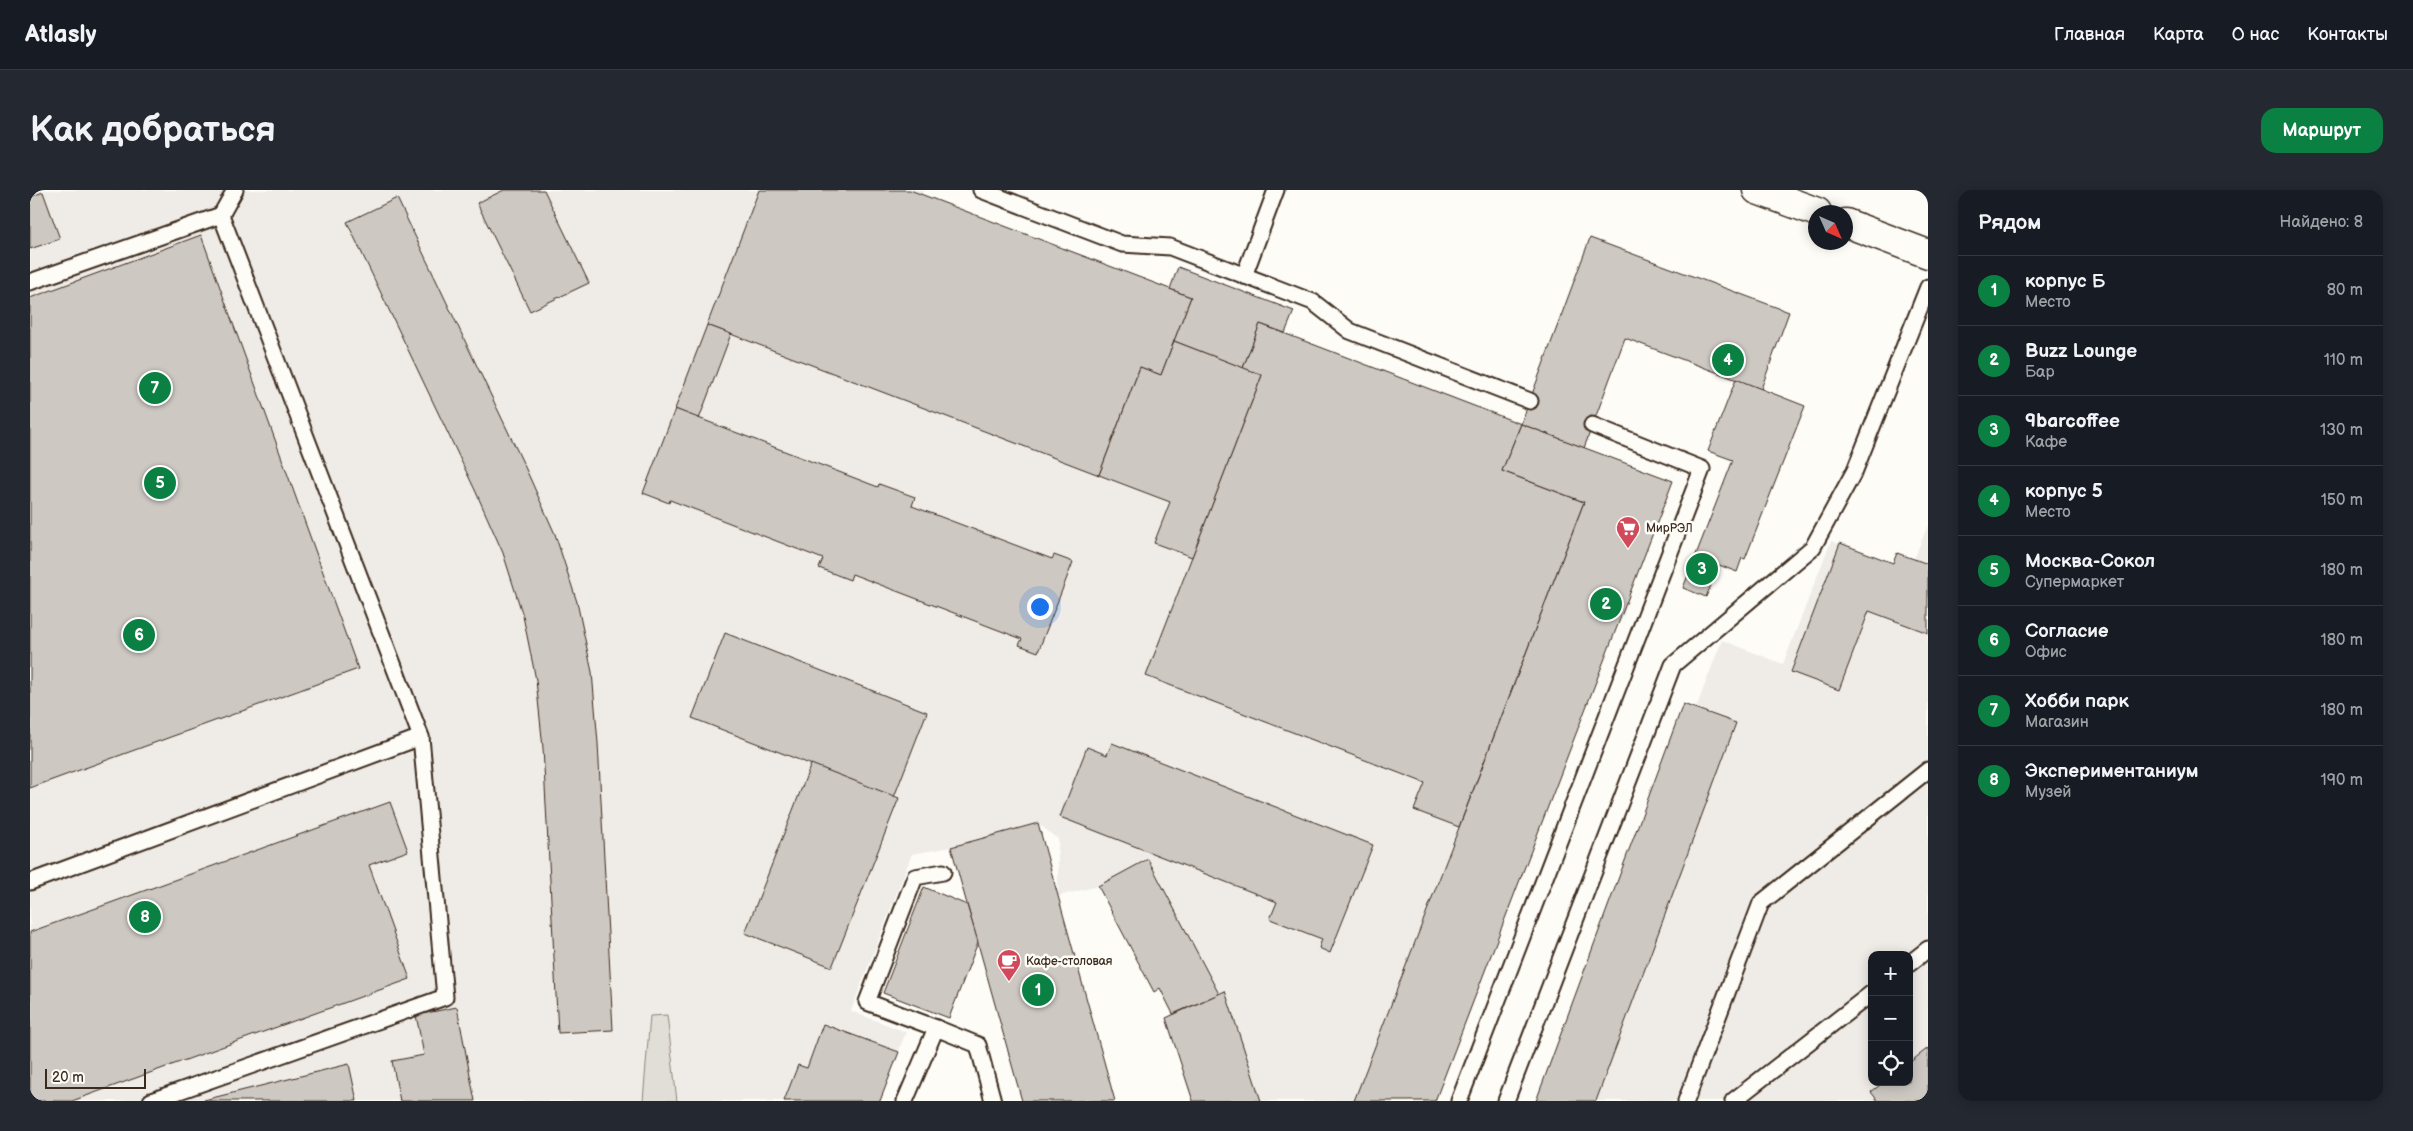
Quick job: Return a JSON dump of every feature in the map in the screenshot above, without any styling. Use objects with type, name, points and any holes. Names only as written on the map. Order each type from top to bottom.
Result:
[{"type":"main road","points":[[1757,190],[1808,209]]},
{"type":"main road","points":[[1853,226],[1928,254]]},
{"type":"lane","points":[[30,282],[221,215],[235,190]]},
{"type":"lane","points":[[981,190],[1122,244],[1170,247],[1313,302],[1350,331],[1530,401]]},
{"type":"lane","points":[[1244,276],[1276,190]]},
{"type":"lane","points":[[151,1101],[445,996],[421,737],[221,215]]},
{"type":"lane","points":[[1506,1101],[1673,665],[1812,547],[1855,470],[1928,287]]},
{"type":"lane","points":[[1459,1101],[1702,469],[1592,425]]},
{"type":"lane","points":[[30,882],[421,737]]},
{"type":"lane","points":[[1686,1101],[1761,903],[1928,770]]},
{"type":"lane","points":[[943,872],[914,877],[866,1002],[978,1045],[993,1101]]},
{"type":"lane","points":[[1913,961],[1928,949]]},
{"type":"lane","points":[[1733,1101],[1868,996]]},
{"type":"lane","points":[[905,1101],[936,1028]]},
{"type":"shaded area","points":[[30,190],[923,190],[922,194],[1169,289],[1178,267],[1294,311],[1285,334],[1673,481],[1435,1101],[1193,1101],[1166,1018],[1173,1014],[1160,989],[1154,992],[1098,886],[1058,896],[1058,839],[1037,823],[951,847],[912,854],[851,1011],[906,1032],[880,1101],[30,1101]]},
{"type":"shaded area","points":[[1928,525],[1928,1101],[1536,1101],[1683,704],[1696,708],[1722,640],[1783,664],[1831,541],[1893,563],[1897,553],[1914,559]]},
{"type":"shaded area","points":[[667,1015],[677,1101],[643,1101],[650,1016]]},
{"type":"building","points":[[504,190],[544,190],[589,283],[530,311],[477,203]]},
{"type":"building","points":[[759,190],[910,190],[1191,297],[1161,375],[1140,367],[1099,475],[707,325]]},
{"type":"building","points":[[43,192],[60,239],[30,249],[30,197]]},
{"type":"building","points":[[397,198],[555,534],[577,602],[592,672],[598,743],[613,1030],[558,1033],[543,748],[536,680],[523,616],[503,553],[475,490],[347,222]]},
{"type":"building","points":[[201,235],[358,669],[30,788],[30,298]]},
{"type":"building","points":[[1590,238],[1789,312],[1761,389],[1625,338],[1584,448],[1521,424]]},
{"type":"building","points":[[1178,267],[1294,311],[1285,333],[1260,324],[1243,368],[1174,341],[1191,297],[1170,289]]},
{"type":"building","points":[[1260,324],[1521,424],[1502,471],[1584,502],[1459,827],[1414,810],[1425,783],[1146,676],[1262,375],[1243,368]]},
{"type":"building","points":[[707,325],[731,334],[699,419],[675,409]]},
{"type":"building","points":[[1174,341],[1262,375],[1192,557],[1154,543],[1170,502],[1099,475],[1140,367],[1161,375]]},
{"type":"building","points":[[1736,379],[1805,406],[1745,559],[1742,558],[1737,572],[1719,565],[1706,597],[1683,588],[1733,460],[1708,451]]},
{"type":"building","points":[[675,409],[878,487],[879,484],[915,497],[912,506],[1052,559],[1054,555],[1073,562],[1038,652],[1019,645],[1022,639],[852,574],[850,580],[819,568],[823,559],[670,500],[669,503],[643,493]]},
{"type":"building","points":[[1521,424],[1673,481],[1435,1101],[1354,1101],[1584,502],[1502,471]]},
{"type":"building","points":[[1840,543],[1893,563],[1897,553],[1928,564],[1928,633],[1869,611],[1839,690],[1791,672]]},
{"type":"building","points":[[725,633],[927,712],[894,797],[692,718]]},
{"type":"building","points":[[1683,704],[1736,723],[1596,1101],[1536,1101]]},
{"type":"building","points":[[1112,743],[1373,845],[1330,953],[1319,948],[1322,939],[1270,919],[1277,902],[1060,817],[1087,747],[1107,755]]},
{"type":"building","points":[[811,764],[899,798],[832,967],[745,933]]},
{"type":"building","points":[[390,802],[408,851],[369,865],[410,979],[72,1101],[30,1101],[30,932]]},
{"type":"building","points":[[1038,823],[1115,1101],[1022,1101],[951,847]]},
{"type":"building","points":[[1148,859],[1219,994],[1173,1014],[1160,988],[1154,992],[1098,886]]},
{"type":"building","points":[[924,887],[967,905],[978,942],[949,1018],[883,993]]},
{"type":"building","points":[[1225,991],[1261,1101],[1193,1101],[1166,1018]]},
{"type":"building","points":[[457,1007],[475,1101],[400,1101],[392,1061],[424,1055],[416,1015]]},
{"type":"building","points":[[823,1024],[899,1052],[880,1101],[784,1101],[798,1065],[807,1068]]},
{"type":"building","points":[[1928,1048],[1928,1101],[1878,1101],[1871,1092],[1879,1086],[1913,1086],[1913,1060]]},
{"type":"building","points":[[349,1064],[357,1101],[204,1101],[204,1100]]},
{"type":"place","name":"корпус 5","points":[[1728,360]]},
{"type":"place","name":"Хобби парк","points":[[155,388]]},
{"type":"place","name":"Москва-Сокол","points":[[160,483]]},
{"type":"place","name":"МирРЭЛ","points":[[1628,549]]},
{"type":"place","name":"9barcoffee","points":[[1702,569]]},
{"type":"place","name":"Buzz Lounge","points":[[1606,604]]},
{"type":"place","name":"Согласие","points":[[139,635]]},
{"type":"place","name":"Экспериментаниум","points":[[145,917]]},
{"type":"place","name":"Кафе-столовая","points":[[1009,982]]},
{"type":"place","name":"корпус Б","points":[[1038,990]]}]
